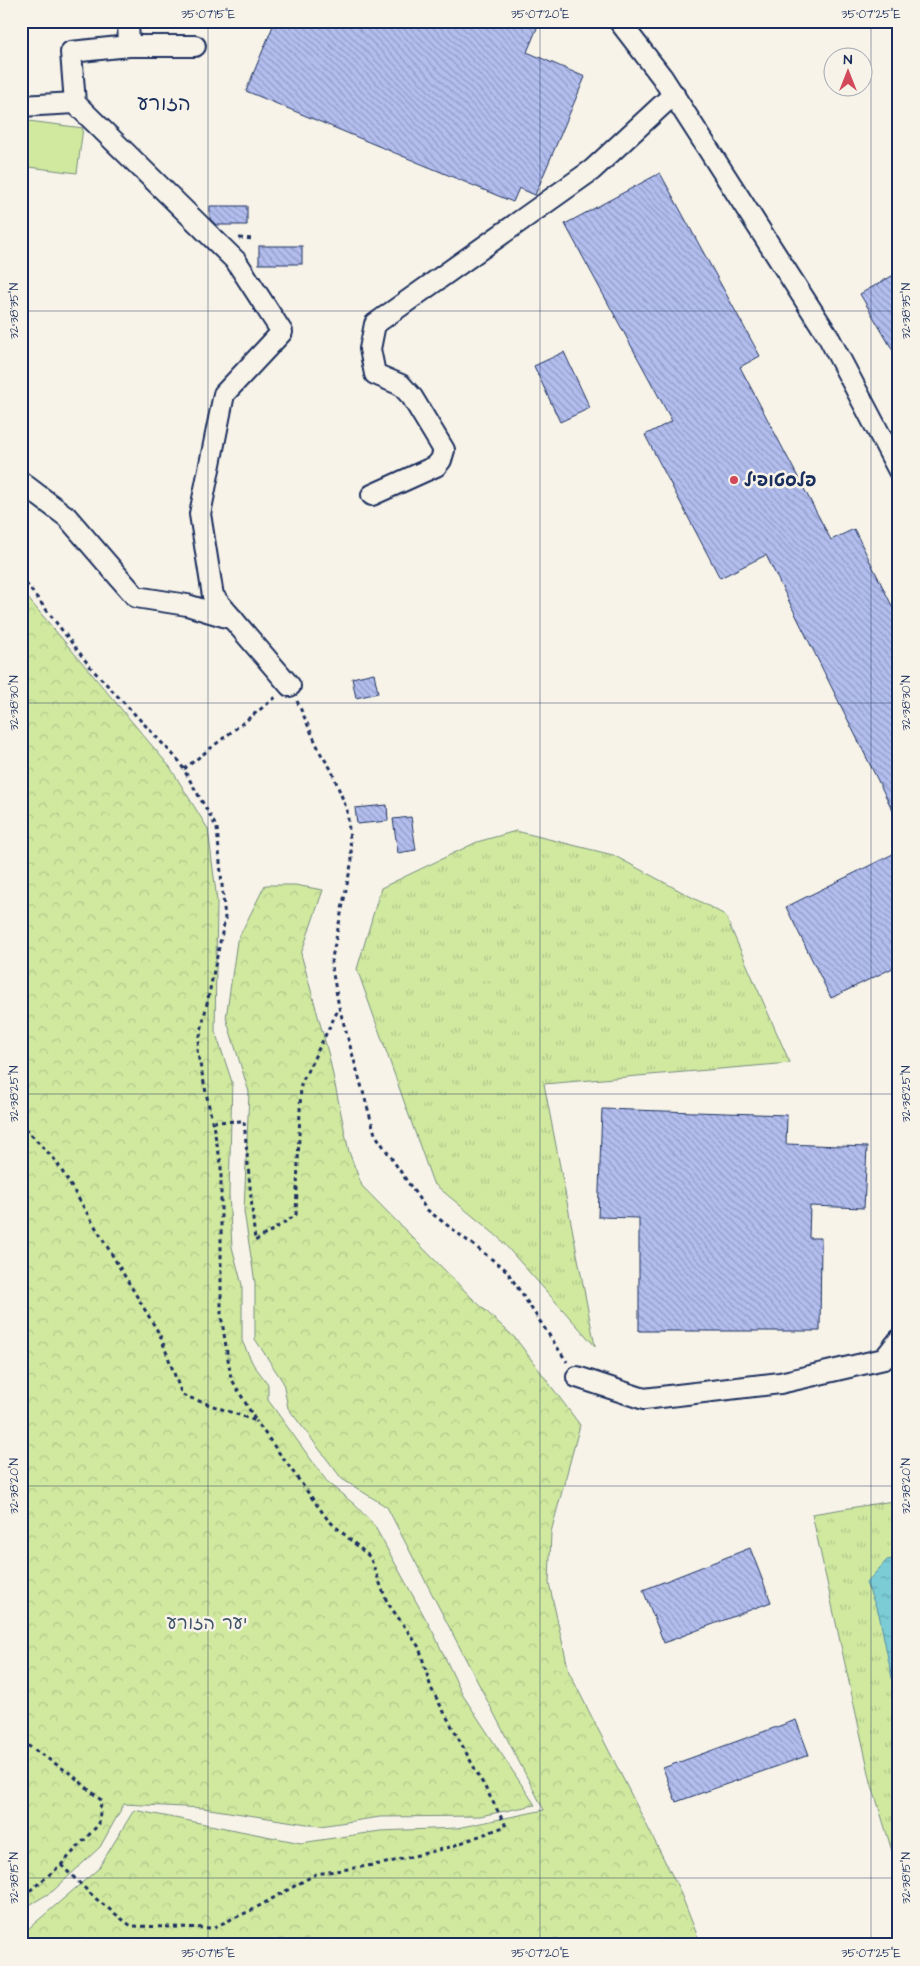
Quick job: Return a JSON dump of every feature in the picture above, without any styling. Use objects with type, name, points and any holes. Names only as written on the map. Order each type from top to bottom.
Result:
[{"type":"street","points":[[128,21],[129,46]]},
{"type":"street","points":[[619,21],[674,94],[828,336],[899,471]]},
{"type":"street","points":[[195,46],[129,46],[71,52],[75,103],[236,260],[282,332],[224,394],[200,514],[213,596],[290,686]]},
{"type":"street","points":[[372,495],[436,466],[441,460],[444,450],[412,397],[401,386],[376,374],[370,349],[375,324],[592,170],[674,94]]},
{"type":"street","points":[[21,106],[75,103]]},
{"type":"street","points":[[21,482],[67,517],[136,597],[187,605],[233,619]]},
{"type":"street","points":[[577,1377],[644,1399],[770,1384],[884,1359],[899,1340]]},
{"type":"path","points":[[21,577],[92,669],[184,769],[216,828],[225,919],[197,1050],[221,1163],[221,1315],[231,1378],[256,1422],[328,1520],[370,1556],[387,1602],[419,1647],[431,1688],[506,1826],[450,1847],[386,1863],[316,1874],[252,1910],[212,1928],[131,1926],[95,1898],[61,1865]]},
{"type":"path","points":[[184,769],[290,686],[321,754],[331,769],[347,810],[352,860],[331,962],[339,1007],[375,1134],[426,1209],[506,1270],[577,1377]]},
{"type":"path","points":[[212,1122],[244,1121],[255,1241],[296,1215],[300,1084],[339,1007]]},
{"type":"path","points":[[21,1124],[56,1161],[160,1335],[182,1396],[256,1422]]},
{"type":"path","points":[[21,1741],[71,1774],[101,1800],[99,1824],[61,1865],[21,1898]]},
{"type":"green space","points":[[21,120],[83,128],[77,173],[21,166]]},
{"type":"green space","name":"יער הזורע","points":[[21,590],[170,767],[208,829],[217,901],[215,1031],[232,1082],[229,1194],[232,1247],[242,1285],[242,1341],[253,1364],[268,1384],[268,1400],[328,1483],[354,1504],[374,1525],[434,1634],[462,1694],[535,1805],[480,1816],[380,1817],[320,1826],[203,1808],[124,1804],[100,1847],[53,1891],[21,1910]]},
{"type":"green space","points":[[516,831],[613,855],[725,915],[790,1063],[544,1084],[595,1346],[498,1237],[433,1183],[357,969],[381,888],[477,842]]},
{"type":"green space","points":[[265,885],[295,885],[323,890],[301,954],[329,1056],[349,1152],[362,1186],[472,1298],[516,1339],[580,1425],[551,1532],[549,1583],[569,1672],[679,1889],[701,1945],[21,1945],[21,1935],[98,1869],[134,1810],[301,1843],[380,1831],[457,1828],[544,1810],[387,1507],[342,1479],[288,1408],[283,1382],[255,1339],[255,1283],[244,1211],[249,1092],[226,1018],[237,941]]},
{"type":"green space","points":[[899,1500],[899,1874],[871,1782],[812,1514]]},
{"type":"water","points":[[899,1558],[899,1712],[879,1614],[866,1583],[887,1560]]},
{"type":"building","points":[[275,21],[522,21],[537,28],[527,52],[585,77],[535,195],[519,188],[513,202],[246,91]]},
{"type":"building","points":[[660,173],[760,356],[740,367],[831,540],[854,529],[899,620],[899,823],[766,555],[720,578],[645,435],[672,421],[565,224]]},
{"type":"building","points":[[210,206],[247,206],[247,225],[216,225],[210,219]]},
{"type":"building","points":[[259,246],[302,246],[302,264],[259,264]]},
{"type":"building","points":[[899,272],[899,361],[860,294]]},
{"type":"building","points":[[564,352],[590,408],[560,422],[534,366]]},
{"type":"building","points":[[374,673],[378,693],[356,698],[352,678]]},
{"type":"building","points":[[387,805],[388,821],[357,824],[355,808]]},
{"type":"building","points":[[411,817],[416,850],[398,853],[393,819]]},
{"type":"building","points":[[899,851],[899,965],[831,998],[786,907]]},
{"type":"building","points":[[602,1109],[787,1115],[786,1144],[867,1147],[864,1208],[810,1206],[809,1238],[821,1238],[820,1331],[639,1331],[639,1218],[598,1217]]},
{"type":"building","points":[[750,1548],[771,1602],[664,1643],[643,1590]]},
{"type":"building","points":[[796,1720],[809,1755],[676,1802],[663,1768]]},
{"type":"place","name":"פלסטופיל","points":[[734,480]]},
{"type":"district","name":"הזורע","points":[[164,103]]}]
